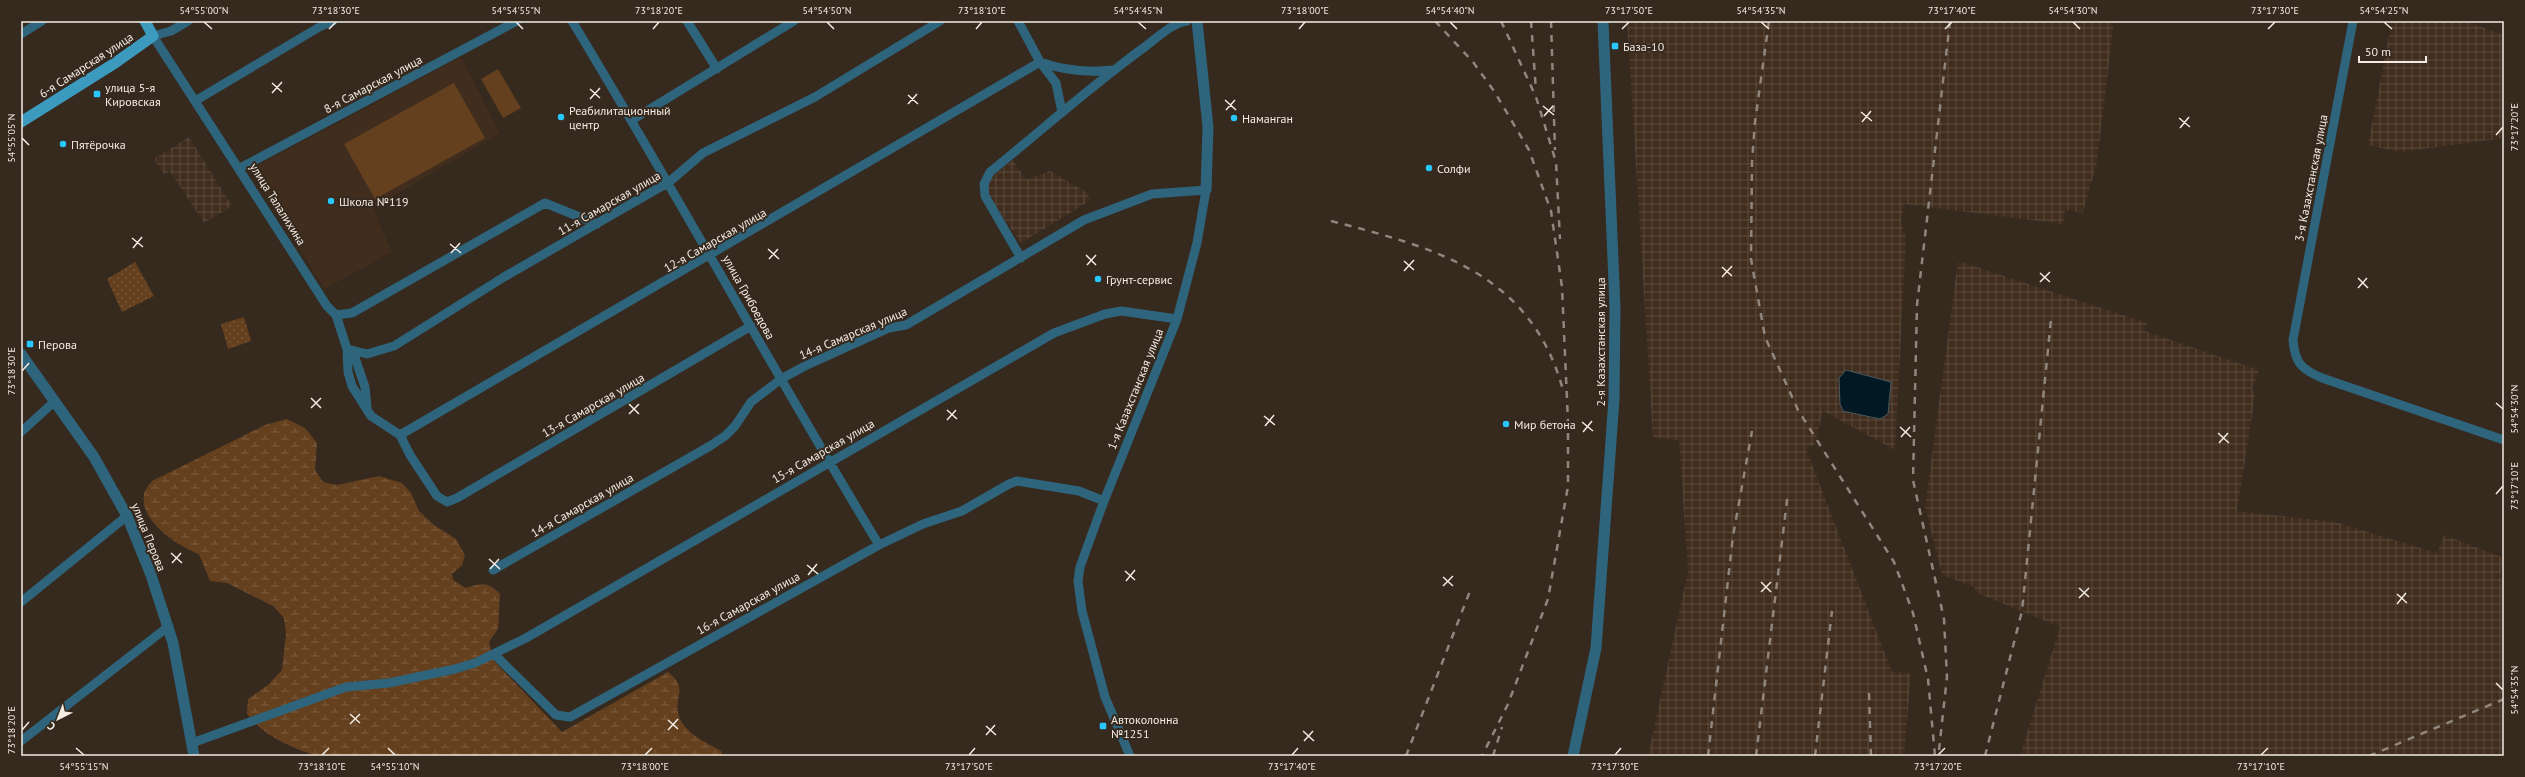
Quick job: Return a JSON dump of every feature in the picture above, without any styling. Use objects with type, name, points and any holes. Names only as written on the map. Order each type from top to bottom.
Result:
[{"type":"main road","name":"улица Талалихина","points":[[145,21],[153,36]]},
{"type":"main road","name":"6-я Самарская улица","points":[[21,122],[115,63],[153,36]]},
{"type":"street","points":[[21,34],[42,21]]},
{"type":"street","name":"6-я Самарская улица","points":[[153,36],[171,31],[188,21]]},
{"type":"street","points":[[195,101],[321,26],[333,21]]},
{"type":"street","name":"8-я Самарская улица","points":[[240,168],[517,21]]},
{"type":"street","points":[[687,21],[717,69]]},
{"type":"street","name":"11-я Самарская улица","points":[[350,350],[379,352],[394,346],[504,277],[669,182],[704,153],[815,97],[940,21]]},
{"type":"street","points":[[1018,21],[1040,62],[1056,83],[1062,112]]},
{"type":"street","points":[[1021,258],[985,196],[984,184],[990,172],[1113,70],[1169,29],[1181,22],[1187,21]]},
{"type":"street","name":"1-я Казахстанская улица","points":[[1130,756],[1104,697],[1079,597],[1080,567],[1104,501],[1177,319],[1197,243],[1206,190],[1208,127],[1197,21]]},
{"type":"street","name":"2-я Казахстанская улица","points":[[1574,756],[1596,648],[1614,399],[1615,307],[1603,21]]},
{"type":"street","name":"3-я Казахстанская улица","points":[[2353,21],[2293,340],[2294,356],[2305,370],[2504,440]]},
{"type":"street","name":"улица Грибоедова","points":[[571,22],[669,182],[781,379],[879,545]]},
{"type":"street","points":[[632,120],[717,69],[790,22]]},
{"type":"street","name":"улица Талалихина","points":[[153,36],[240,168],[326,306],[336,315],[350,350],[348,372],[352,386],[375,419],[400,435],[437,496],[447,502]]},
{"type":"street","points":[[1040,62],[1062,70],[1089,72],[1113,70]]},
{"type":"street","name":"12-я Самарская улица","points":[[400,435],[712,256],[1040,62]]},
{"type":"street","name":"14-я Самарская улица","points":[[493,570],[710,446],[735,426],[751,402],[781,379],[805,366],[889,328],[906,325],[1084,220],[1114,207],[1152,194],[1206,190]]},
{"type":"street","points":[[336,315],[344,316],[352,313],[545,203],[597,224]]},
{"type":"street","name":"15-я Самарская улица","points":[[192,743],[346,687],[389,683],[455,669],[494,654],[526,638],[829,461],[1054,333],[1105,314],[1121,311],[1177,319]]},
{"type":"street","name":"13-я Самарская улица","points":[[447,502],[458,498],[751,326]]},
{"type":"street","name":"улица Перова","points":[[21,354],[111,483],[127,516],[168,626],[194,756]]},
{"type":"street","points":[[21,432],[55,401]]},
{"type":"street","name":"16-я Самарская улица","points":[[494,654],[556,715],[570,717],[879,545],[923,524],[962,511],[1008,484],[1017,482],[1079,491],[1104,501]]},
{"type":"street","points":[[21,602],[127,516]]},
{"type":"street","points":[[21,741],[168,626]]},
{"type":"shaded area","points":[[1627,21],[2114,21],[2097,162],[2083,212],[2065,210],[2063,224],[1904,204],[1901,223],[1906,238],[1895,450],[1823,411],[1815,444],[1806,449],[1892,672],[1911,673],[1904,756],[1648,756],[1688,571],[1679,440],[1653,438]]},
{"type":"shaded area","points":[[2392,21],[2464,21],[2504,35],[2504,138],[2400,152],[2368,145]]},
{"type":"shaded area","points":[[461,57],[500,133],[373,208],[392,252],[325,289],[250,170]]},
{"type":"shaded area","points":[[189,137],[232,206],[204,223],[170,171],[164,174],[154,159]]},
{"type":"shaded area","points":[[1013,160],[1026,180],[1050,171],[1086,192],[1091,200],[1021,243],[988,195],[987,185],[993,176]]},
{"type":"shaded area","points":[[1958,261],[2147,323],[2144,331],[2259,370],[2252,389],[2255,396],[2237,511],[2335,522],[2437,553],[2444,535],[2504,558],[2500,577],[2504,578],[2504,756],[2020,756],[2060,627],[1977,593],[1974,587],[1942,575],[1925,507]]},
{"type":"green space","points":[[498,69],[521,108],[503,118],[481,79]]},
{"type":"green space","points":[[454,83],[485,138],[375,199],[344,144]]},
{"type":"green space","points":[[135,262],[154,296],[122,312],[107,279]]},
{"type":"green space","points":[[244,317],[251,341],[228,349],[221,324]]},
{"type":"green space","points":[[287,419],[305,428],[317,443],[315,470],[323,482],[337,485],[379,476],[402,483],[411,493],[419,511],[434,525],[456,539],[465,555],[462,565],[452,574],[453,580],[466,588],[480,584],[488,585],[500,594],[498,629],[489,642],[494,661],[562,732],[668,672],[678,682],[678,712],[680,719],[689,731],[721,751],[723,756],[316,756],[278,740],[262,729],[247,714],[248,699],[268,685],[282,670],[286,634],[284,618],[273,606],[227,583],[210,581],[199,554],[171,539],[154,523],[144,504],[144,494],[152,481],[265,425]]},
{"type":"water","points":[[1846,370],[1891,382],[1888,414],[1880,419],[1843,411],[1840,404],[1839,378]]},
{"type":"railway","points":[[1435,21],[1473,62],[1494,91],[1529,150],[1551,211],[1562,287],[1568,422],[1568,486],[1548,599],[1508,704],[1482,756]]},
{"type":"railway","points":[[1501,21],[1536,97],[1556,162],[1560,239]]},
{"type":"railway","points":[[1531,21],[1536,91]]},
{"type":"railway","points":[[1551,21],[1555,150]]},
{"type":"railway","points":[[1769,21],[1755,122],[1752,162],[1751,259],[1765,337],[1798,410],[1894,562],[1913,613],[1928,679],[1935,756]]},
{"type":"railway","points":[[1939,750],[1947,677],[1944,619],[1913,480],[1917,305],[1950,21]]},
{"type":"railway","points":[[1331,221],[1407,242],[1442,255],[1474,272],[1503,292],[1528,318],[1548,350],[1563,390]]},
{"type":"railway","points":[[1985,756],[2022,611],[2051,319]]},
{"type":"railway","points":[[1708,756],[1733,536],[1752,431]]},
{"type":"railway","points":[[1756,756],[1788,492]]},
{"type":"railway","points":[[1406,756],[1470,591]]},
{"type":"railway","points":[[1815,756],[1832,611]]},
{"type":"railway","points":[[1869,693],[1871,756]]},
{"type":"railway","points":[[2369,756],[2504,699]]},
{"type":"railway","points":[[1493,756],[1502,727]]},
{"type":"place","name":"База-10","points":[[1615,46]]},
{"type":"place","name":"улица 5-я Кировская","points":[[97,94]]},
{"type":"place","name":"Реабилитационный центр","points":[[561,117]]},
{"type":"place","name":"Наманган","points":[[1234,118]]},
{"type":"place","name":"Пятёрочка","points":[[63,144]]},
{"type":"place","name":"Солфи","points":[[1429,168]]},
{"type":"place","name":"Школа №119","points":[[331,201]]},
{"type":"place","name":"Грунт-сервис","points":[[1098,279]]},
{"type":"place","name":"Перова","points":[[30,344]]},
{"type":"place","name":"Мир бетона","points":[[1506,424]]},
{"type":"place","name":"Автоколонна №1251","points":[[1103,726]]}]
